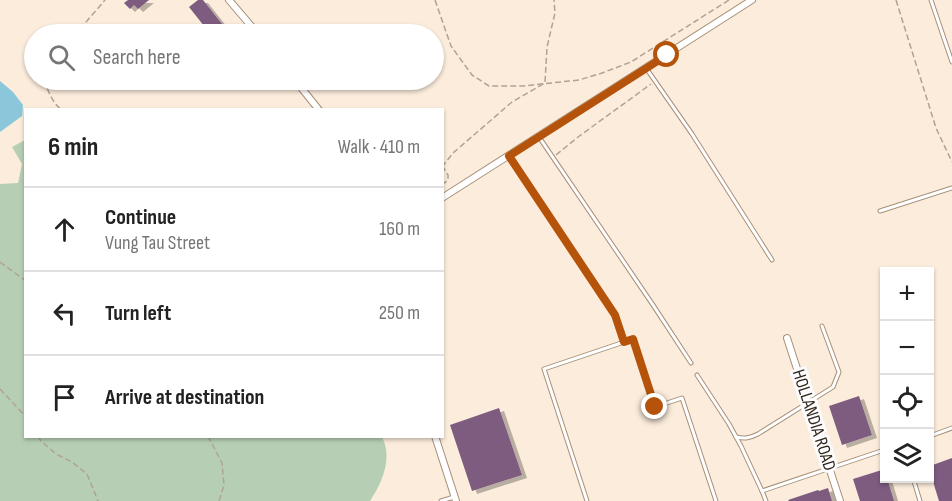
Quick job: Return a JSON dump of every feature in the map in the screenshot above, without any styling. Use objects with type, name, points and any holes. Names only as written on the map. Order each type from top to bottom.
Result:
[{"type":"street","points":[[229,0],[249,24]]},
{"type":"street","points":[[444,197],[752,0]]},
{"type":"street","points":[[303,90],[317,108]]},
{"type":"street","name":"HOLLANDIA ROAD","points":[[787,338],[840,501]]},
{"type":"street","points":[[436,438],[455,499]]},
{"type":"lane","points":[[931,0],[952,62]]},
{"type":"lane","points":[[646,68],[692,134],[772,260]]},
{"type":"lane","points":[[539,137],[691,363]]},
{"type":"lane","points":[[509,156],[615,315],[624,342]]},
{"type":"lane","points":[[880,211],[952,188]]},
{"type":"lane","points":[[736,437],[750,438],[833,387],[839,372],[822,326]]},
{"type":"lane","points":[[586,501],[544,369],[633,339],[655,407],[682,399],[716,501]]},
{"type":"lane","points":[[697,375],[736,437],[766,501]]},
{"type":"lane","points":[[934,435],[952,428]]},
{"type":"lane","points":[[762,491],[880,452]]},
{"type":"lane","points":[[915,483],[920,501]]},
{"type":"lane","points":[[441,501],[455,499]]},
{"type":"path","points":[[84,24],[105,0]]},
{"type":"path","points":[[435,0],[443,24]]},
{"type":"path","points":[[545,83],[547,47],[555,13],[554,0]]},
{"type":"path","points":[[444,26],[451,46],[472,75],[489,86],[523,86],[579,80],[602,74],[631,62],[729,0]]},
{"type":"path","points":[[896,0],[936,128],[952,162]]},
{"type":"path","points":[[553,158],[655,81]]},
{"type":"path","points":[[444,166],[453,153],[512,102],[545,83]]},
{"type":"path","points":[[48,90],[59,108]]},
{"type":"path","points":[[444,169],[448,180],[444,183]]},
{"type":"path","points":[[0,262],[24,280]]},
{"type":"path","points":[[0,389],[24,415]]},
{"type":"path","points":[[39,438],[56,454],[72,462],[87,474],[98,501]]},
{"type":"path","points":[[209,438],[222,463],[224,485],[219,501]]},
{"type":"green space","points":[[24,141],[24,438],[382,438],[386,453],[385,470],[370,501],[0,501],[0,184],[18,183],[22,164],[12,147]]},
{"type":"water","points":[[0,81],[23,105],[22,116],[0,132]]},
{"type":"building","points":[[128,0],[149,0],[138,9],[134,5],[130,9],[124,3]]},
{"type":"building","points":[[198,0],[203,0],[222,24],[202,24],[189,7]]},
{"type":"building","points":[[859,396],[872,435],[842,445],[829,406]]},
{"type":"building","points":[[499,408],[522,475],[472,491],[450,425]]},
{"type":"building","points":[[952,458],[952,501],[939,501],[933,483],[934,465]]},
{"type":"building","points":[[880,471],[880,483],[889,483],[894,501],[860,501],[853,479]]},
{"type":"building","points":[[828,488],[832,501],[788,500],[818,490]]},
{"type":"route","points":[[655,407],[633,339],[624,342],[615,315],[509,156],[667,55]]}]
